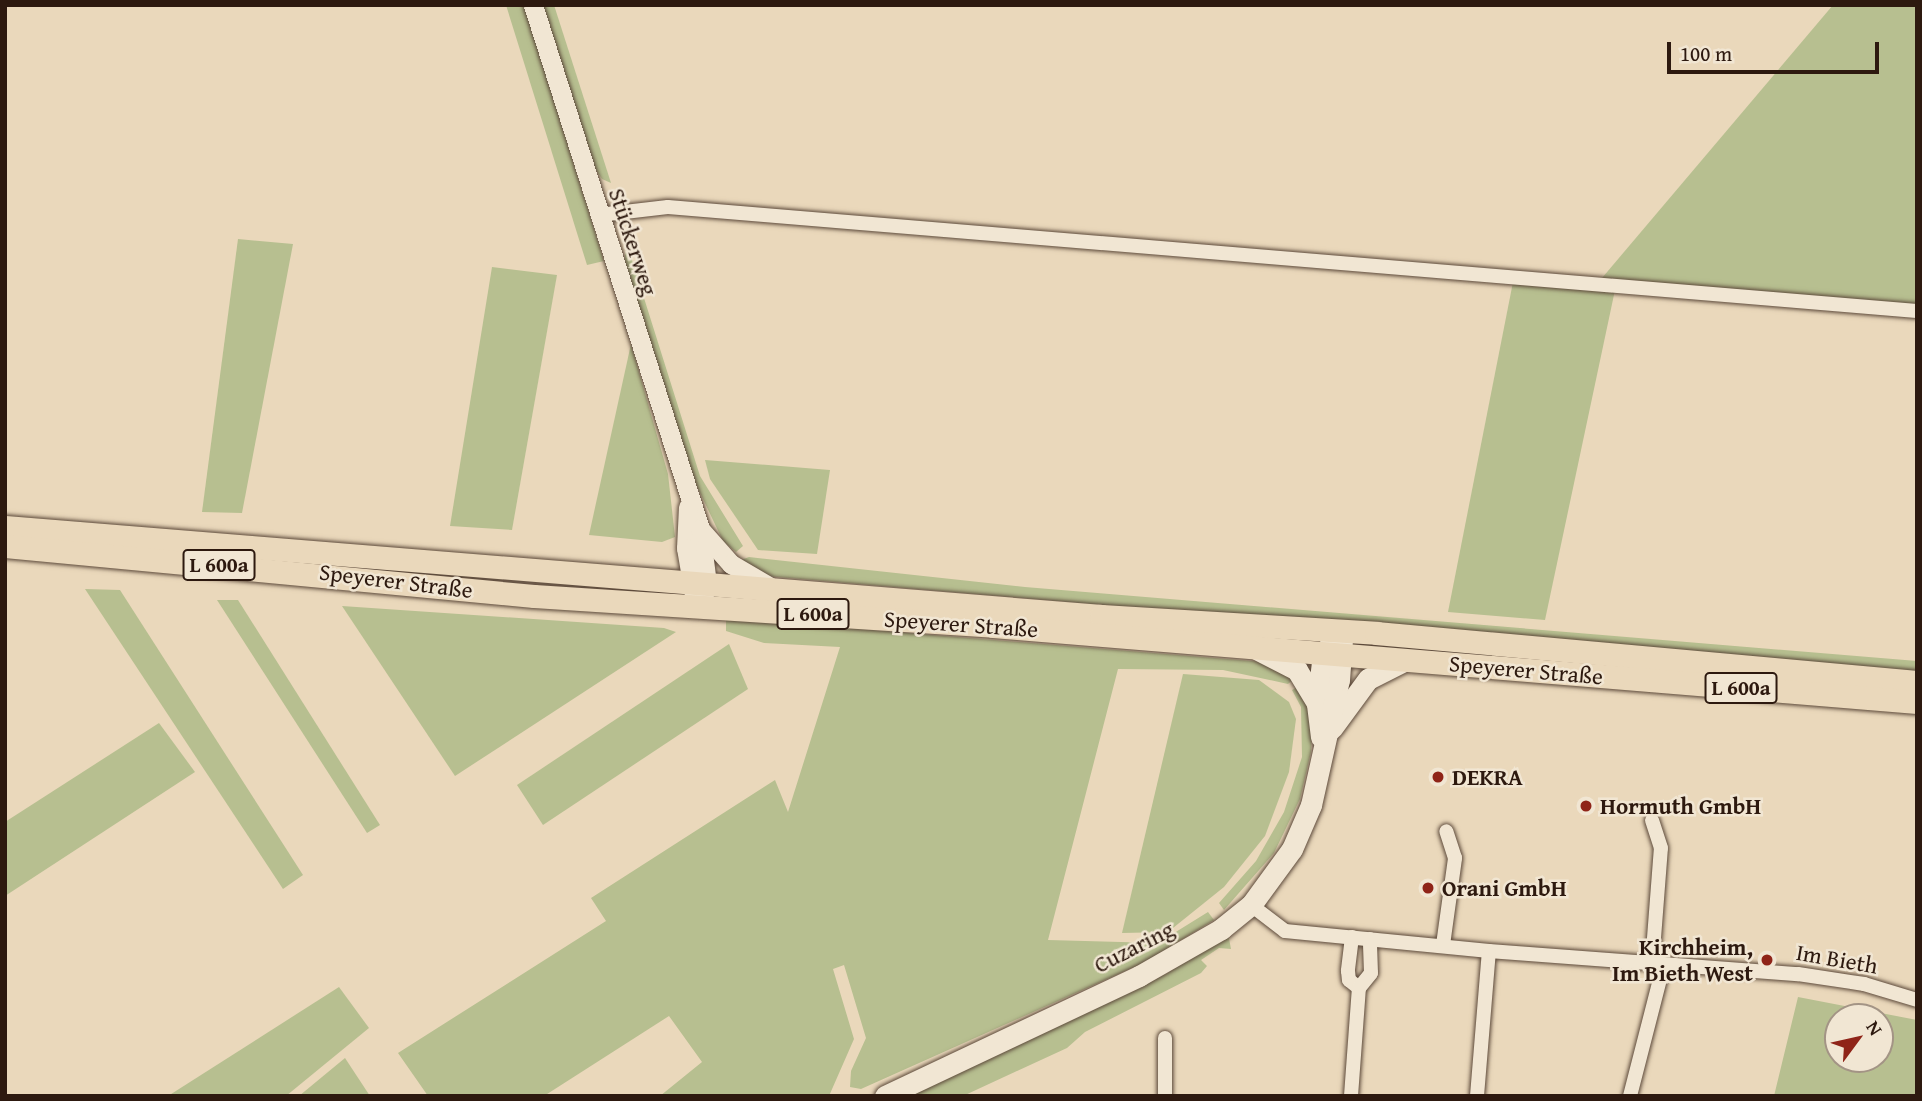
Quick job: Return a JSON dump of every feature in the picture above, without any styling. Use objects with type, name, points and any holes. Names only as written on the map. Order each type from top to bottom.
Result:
[{"type":"main road","name":"Speyerer Straße","points":[[5,527],[773,589],[1342,630],[1917,682]]},
{"type":"main road","name":"Speyerer Straße","points":[[5,545],[699,609],[1333,654],[1917,702]]},
{"type":"main road","name":"Cuzaring","points":[[1324,758],[1317,703],[1342,630]]},
{"type":"main road","points":[[1254,648],[1297,670],[1317,703]]},
{"type":"main road","name":"Cuzaring","points":[[885,1096],[1139,976],[1220,929],[1251,905],[1292,849],[1324,758],[1329,732],[1333,654]]},
{"type":"main road","points":[[1329,732],[1364,682],[1406,660]]},
{"type":"street","name":"Stückerweg","points":[[533,5],[700,529],[698,583]]},
{"type":"street","points":[[599,215],[668,208],[1917,311]]},
{"type":"street","name":"Stückerweg","points":[[688,492],[699,609]]},
{"type":"street","points":[[700,529],[731,564],[773,589]]},
{"type":"street","points":[[1630,1096],[1658,964],[1661,848],[1653,820]]},
{"type":"street","points":[[1443,945],[1454,858],[1446,831]]},
{"type":"street","name":"Im Bieth","points":[[1251,905],[1285,930],[1489,951],[1798,974],[1864,984],[1917,1000]]},
{"type":"street","points":[[1352,937],[1349,980],[1359,988]]},
{"type":"street","points":[[1351,1096],[1359,988],[1371,973],[1370,939]]},
{"type":"street","points":[[1477,1096],[1489,951]]},
{"type":"street","points":[[1165,1038],[1165,1096]]},
{"type":"green space","points":[[506,5],[524,5],[604,261],[587,265]]},
{"type":"green space","points":[[542,5],[554,5],[611,183],[602,179],[592,164]]},
{"type":"green space","points":[[1833,5],[1917,5],[1917,304],[1602,278]]},
{"type":"green space","points":[[238,239],[293,244],[242,513],[202,512]]},
{"type":"green space","points":[[627,244],[700,476],[743,546],[736,552],[723,541],[693,478],[624,261]]},
{"type":"green space","points":[[492,267],[557,275],[512,530],[450,526]]},
{"type":"green space","points":[[1513,282],[1615,290],[1545,620],[1448,612]]},
{"type":"green space","points":[[631,344],[668,474],[675,537],[662,542],[589,535]]},
{"type":"green space","points":[[705,460],[830,470],[817,554],[758,550],[710,479]]},
{"type":"green space","points":[[749,557],[1025,587],[1917,661],[1917,675],[766,576],[741,560]]},
{"type":"green space","points":[[85,589],[120,590],[303,875],[283,889]]},
{"type":"green space","points":[[217,600],[238,600],[380,825],[367,833]]},
{"type":"green space","points":[[342,606],[664,628],[676,632],[455,776]]},
{"type":"green space","points":[[726,618],[1264,662],[1297,676],[1288,684],[1223,670],[1118,669],[1048,940],[1158,943],[1208,912],[1214,920],[1143,963],[861,1089],[850,1087],[851,1071],[866,1038],[844,965],[833,969],[854,1039],[829,1096],[660,1096],[702,1062],[669,1016],[544,1096],[428,1096],[398,1053],[606,921],[591,898],[775,780],[788,812],[840,647],[764,643],[726,631]]},
{"type":"green space","points":[[729,644],[748,689],[543,825],[517,785]]},
{"type":"green space","points":[[1183,674],[1259,680],[1289,702],[1296,719],[1289,772],[1265,836],[1224,887],[1168,932],[1122,933]]},
{"type":"green space","points":[[1303,684],[1313,708],[1311,752],[1300,799],[1274,853],[1224,910],[1219,903],[1256,861],[1284,812],[1302,757],[1301,707],[1292,690]]},
{"type":"green space","points":[[159,723],[195,772],[5,896],[5,822]]},
{"type":"green space","points":[[1228,933],[1231,949],[1219,948],[1201,960],[1207,966],[1201,973],[1085,1032],[1067,1048],[963,1096],[910,1096],[1166,974]]},
{"type":"green space","points":[[339,987],[369,1028],[286,1096],[168,1096]]},
{"type":"green space","points":[[1798,997],[1829,1003],[1824,1003],[1824,1073],[1894,1073],[1894,1016],[1917,1020],[1917,1096],[1774,1096]]},
{"type":"green space","points":[[345,1058],[370,1096],[299,1096]]},
{"type":"place","name":"DEKRA","points":[[1438,777]]},
{"type":"place","name":"Hormuth GmbH","points":[[1586,806]]},
{"type":"place","name":"Orani GmbH","points":[[1428,888]]},
{"type":"place","name":"Kirchheim, Im Bieth West","points":[[1767,960]]}]
